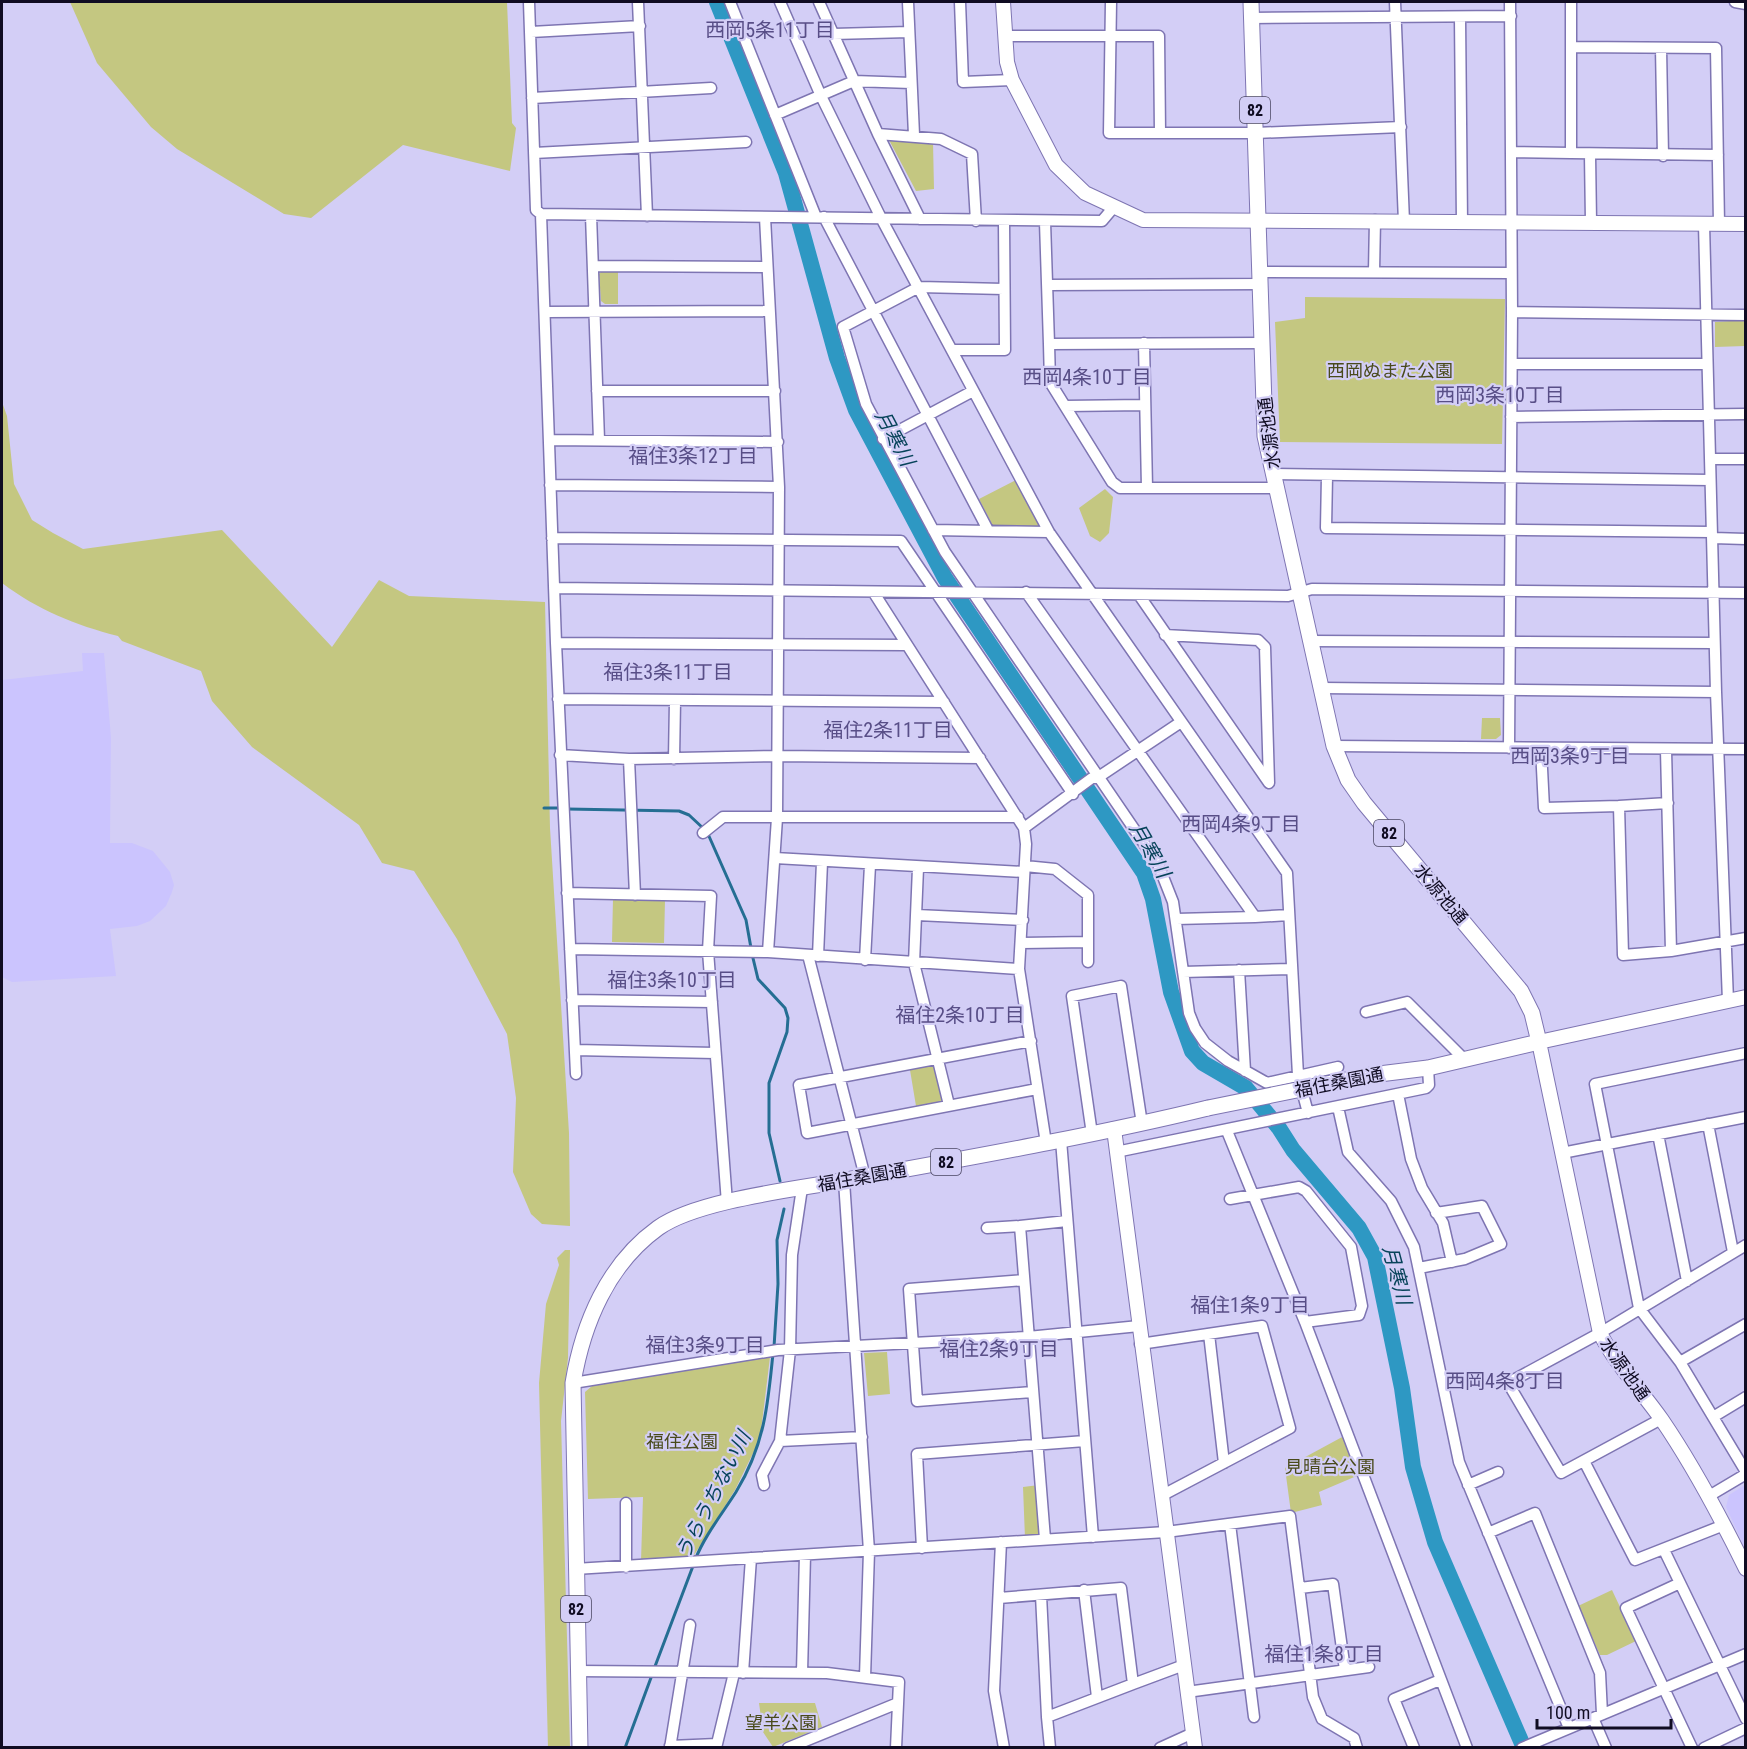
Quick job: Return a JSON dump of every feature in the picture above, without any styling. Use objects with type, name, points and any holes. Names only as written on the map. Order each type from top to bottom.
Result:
[{"type":"main road","name":"水源池通","points":[[1251,2],[1265,436],[1334,746],[1348,780],[1364,803],[1521,991],[1532,1013],[1539,1042]]},
{"type":"main road","name":"福住桑園通","points":[[580,1748],[573,1383],[579,1350],[587,1325],[622,1259],[660,1227],[727,1203],[1054,1142],[1371,1075],[1428,1068],[1539,1042]]},
{"type":"street","points":[[529,2],[536,210],[541,214],[1045,222],[1102,221],[1113,208]]},
{"type":"street","points":[[638,2],[647,216]]},
{"type":"street","points":[[730,2],[816,217],[873,310],[988,531]]},
{"type":"street","points":[[780,2],[821,96],[881,218],[1049,532],[1287,873],[1298,1075],[1308,1113]]},
{"type":"street","points":[[819,2],[878,134],[920,219]]},
{"type":"street","points":[[908,2],[914,135]]},
{"type":"street","points":[[960,2],[963,82],[1012,80]]},
{"type":"street","points":[[1003,2],[1007,62],[1012,80],[1056,165],[1085,193],[1143,220],[1746,224]]},
{"type":"street","points":[[1110,2],[1109,133],[1256,133],[1401,128]]},
{"type":"street","points":[[1395,2],[1404,222]]},
{"type":"street","points":[[1509,748],[1512,417],[1510,2]]},
{"type":"street","points":[[1571,2],[1571,153]]},
{"type":"street","points":[[1735,2],[1746,4]]},
{"type":"street","points":[[1251,18],[1511,16]]},
{"type":"street","points":[[1460,18],[1462,223]]},
{"type":"street","points":[[531,32],[639,26]]},
{"type":"street","points":[[833,34],[909,32]]},
{"type":"street","points":[[1005,36],[1160,36],[1160,133]]},
{"type":"street","points":[[1571,47],[1716,48],[1719,224]]},
{"type":"street","points":[[1661,48],[1663,156]]},
{"type":"street","points":[[775,115],[854,81],[911,83]]},
{"type":"street","points":[[532,98],[711,88]]},
{"type":"street","points":[[878,134],[914,135],[941,139],[972,154],[976,221]]},
{"type":"street","points":[[534,153],[746,142]]},
{"type":"street","points":[[1512,152],[1590,155],[1718,155]]},
{"type":"street","points":[[1590,155],[1591,222]]},
{"type":"street","points":[[541,214],[558,699],[576,1074]]},
{"type":"street","points":[[591,215],[599,440]]},
{"type":"street","points":[[763,952],[775,858],[777,818],[779,539],[778,442],[766,267],[765,217]]},
{"type":"street","points":[[1374,272],[1375,220]]},
{"type":"street","points":[[952,350],[1005,350],[1004,222]]},
{"type":"street","points":[[1045,222],[1050,382],[1112,482],[1120,488],[1275,481],[1327,476],[1510,476],[1710,480]]},
{"type":"street","points":[[1704,224],[1714,643],[1728,1001]]},
{"type":"street","points":[[594,266],[766,267]]},
{"type":"street","points":[[1048,285],[1374,272],[1511,273]]},
{"type":"street","points":[[1004,289],[919,287],[843,327],[866,404],[933,530],[971,593],[1095,778],[1158,864],[1168,885],[1176,919],[1183,972],[1195,1028],[1205,1043],[1245,1071],[1267,1083],[1338,1067]]},
{"type":"street","points":[[545,312],[769,311]]},
{"type":"street","points":[[1512,312],[1746,315]]},
{"type":"street","points":[[1144,343],[1147,488]]},
{"type":"street","points":[[1049,344],[1262,343]]},
{"type":"street","points":[[1512,364],[1707,364]]},
{"type":"street","points":[[597,391],[775,391]]},
{"type":"street","points":[[883,439],[973,391]]},
{"type":"street","points":[[1065,406],[1144,405]]},
{"type":"street","points":[[1512,417],[1746,414]]},
{"type":"street","points":[[549,440],[778,442]]},
{"type":"street","points":[[1710,459],[1746,459]]},
{"type":"street","points":[[1327,476],[1326,528],[1712,535],[1746,539]]},
{"type":"street","points":[[550,485],[779,487]]},
{"type":"street","points":[[933,530],[1049,532]]},
{"type":"street","points":[[552,538],[902,541],[940,593],[1074,792]]},
{"type":"street","points":[[554,588],[1288,596],[1312,589],[1746,593]]},
{"type":"street","points":[[1026,592],[1255,917]]},
{"type":"street","points":[[874,593],[1024,828],[1023,920],[1019,969],[1037,1089],[1054,1142],[1067,1221],[1093,1537]]},
{"type":"street","points":[[1139,595],[1165,635],[1178,654],[1269,783],[1266,647],[1258,640],[1165,635]]},
{"type":"street","points":[[1310,641],[1714,643]]},
{"type":"street","points":[[556,643],[906,645]]},
{"type":"street","points":[[1321,688],[1716,692]]},
{"type":"street","points":[[558,699],[944,702]]},
{"type":"street","points":[[674,759],[675,701]]},
{"type":"street","points":[[1024,828],[1074,792],[1181,722]]},
{"type":"street","points":[[1334,746],[1746,749]]},
{"type":"street","points":[[1541,748],[1544,808],[1668,803]]},
{"type":"street","points":[[1666,750],[1671,951]]},
{"type":"street","points":[[561,755],[629,759],[777,756],[980,758]]},
{"type":"street","points":[[629,759],[635,895]]},
{"type":"street","points":[[1619,806],[1623,955],[1671,951],[1746,938]]},
{"type":"street","points":[[707,830],[723,817],[777,818],[782,815],[1018,817]]},
{"type":"street","points":[[775,858],[918,868],[1055,869],[1088,895],[1088,962]]},
{"type":"street","points":[[822,862],[813,955],[865,1177]]},
{"type":"street","points":[[865,960],[870,865]]},
{"type":"street","points":[[918,868],[914,963],[949,1105]]},
{"type":"street","points":[[567,893],[711,896],[708,951],[727,1203]]},
{"type":"street","points":[[917,915],[1023,920]]},
{"type":"street","points":[[1176,919],[1289,915]]},
{"type":"street","points":[[1022,943],[1088,942]]},
{"type":"street","points":[[570,949],[763,952],[1019,969]]},
{"type":"street","points":[[1183,972],[1292,969]]},
{"type":"street","points":[[1239,970],[1245,1071]]},
{"type":"street","points":[[1092,1134],[1072,996],[1121,986],[1142,1124]]},
{"type":"street","name":"福住桑園通","points":[[1539,1042],[1746,997]]},
{"type":"street","points":[[572,1000],[712,1002]]},
{"type":"street","points":[[1366,1012],[1407,1002],[1464,1060]]},
{"type":"street","points":[[1031,1041],[799,1085],[807,1133],[1037,1089]]},
{"type":"street","name":"水源池通","points":[[1539,1042],[1600,1333],[1612,1356],[1661,1419],[1709,1496],[1746,1569]]},
{"type":"street","points":[[575,1050],[715,1053]]},
{"type":"street","points":[[1709,1496],[1746,1473],[1680,1362],[1639,1308],[1595,1084],[1746,1053]]},
{"type":"street","points":[[1116,1152],[1227,1131],[1428,1087],[1428,1068]]},
{"type":"street","points":[[1398,1094],[1411,1159],[1422,1188],[1443,1223],[1452,1262]]},
{"type":"street","points":[[1338,1107],[1348,1152],[1391,1201],[1414,1247],[1458,1462],[1569,1728]]},
{"type":"street","points":[[1562,1153],[1746,1117]]},
{"type":"street","points":[[1708,1124],[1733,1252]]},
{"type":"street","points":[[1114,1130],[1140,1344],[1194,1740],[1160,1748]]},
{"type":"street","points":[[1227,1131],[1305,1322],[1467,1748]]},
{"type":"street","points":[[1658,1134],[1687,1281]]},
{"type":"street","points":[[844,1181],[869,1551],[865,1677]]},
{"type":"street","points":[[1230,1199],[1296,1187],[1303,1188],[1351,1247],[1362,1306],[1359,1315],[1305,1322]]},
{"type":"street","points":[[764,1485],[762,1475],[780,1442],[790,1350],[792,1255],[802,1188]]},
{"type":"street","points":[[1419,1268],[1452,1262],[1501,1244],[1482,1206],[1436,1214]]},
{"type":"street","points":[[987,1228],[1067,1221]]},
{"type":"street","points":[[1020,1226],[1045,1539]]},
{"type":"street","points":[[1661,1419],[1561,1473],[1508,1383],[1600,1333],[1746,1245]]},
{"type":"street","points":[[1024,1281],[909,1289],[912,1343],[917,1401],[1032,1392]]},
{"type":"street","points":[[1680,1362],[1746,1324]]},
{"type":"street","points":[[573,1383],[773,1351],[1028,1337],[1138,1326]]},
{"type":"street","points":[[1140,1344],[1262,1326],[1290,1428],[1161,1496]]},
{"type":"street","points":[[1209,1334],[1224,1463]]},
{"type":"street","points":[[1713,1417],[1746,1397]]},
{"type":"street","points":[[780,1442],[862,1437]]},
{"type":"street","points":[[921,1548],[917,1454],[1085,1442]]},
{"type":"street","points":[[1584,1461],[1635,1560],[1724,1525]]},
{"type":"street","points":[[1468,1485],[1498,1472]]},
{"type":"street","points":[[626,1503],[626,1568]]},
{"type":"street","points":[[1488,1533],[1535,1513],[1600,1673],[1598,1716],[1606,1748]]},
{"type":"street","points":[[575,1569],[626,1568],[1166,1532],[1290,1516],[1313,1697],[1322,1719],[1354,1738],[1358,1748]]},
{"type":"street","points":[[1230,1524],[1254,1717]]},
{"type":"street","points":[[1001,1542],[994,1691],[1004,1748]]},
{"type":"street","points":[[1664,1550],[1746,1719]]},
{"type":"street","points":[[802,1672],[805,1555]]},
{"type":"street","points":[[690,1625],[670,1747],[717,1746],[739,1673],[751,1558]]},
{"type":"street","points":[[1680,1583],[1626,1608],[1692,1748]]},
{"type":"street","points":[[1300,1588],[1332,1584],[1345,1670]]},
{"type":"street","points":[[999,1598],[1121,1588],[1133,1684]]},
{"type":"street","points":[[1084,1590],[1097,1697]]},
{"type":"street","points":[[1041,1595],[1050,1748]]},
{"type":"street","points":[[1522,1748],[1746,1654]]},
{"type":"street","points":[[1047,1717],[1184,1665]]},
{"type":"street","points":[[1187,1692],[1369,1667]]},
{"type":"street","points":[[577,1671],[802,1672],[899,1682],[896,1748]]},
{"type":"street","points":[[1414,1748],[1394,1699],[1440,1680]]},
{"type":"street","points":[[788,1748],[898,1703]]},
{"type":"street","points":[[1704,1748],[1746,1728]]},
{"type":"shaded area","points":[[82,653],[104,653],[111,738],[110,843],[132,843],[153,851],[170,872],[174,885],[166,906],[150,921],[137,926],[110,929],[116,976],[12,982],[2,977],[2,680],[83,671]]},
{"type":"shaded area","points":[[1745,1485],[1745,1548],[1726,1507],[1729,1495]]},
{"type":"green space","points":[[70,2],[507,2],[512,123],[516,128],[510,171],[403,145],[311,218],[284,214],[177,149],[151,127],[97,63]]},
{"type":"green space","points":[[889,140],[933,142],[934,189],[916,191]]},
{"type":"green space","points":[[603,270],[618,270],[618,304],[605,304],[601,301],[599,274]]},
{"type":"green space","name":"西岡ぬまた公園","points":[[1305,297],[1505,299],[1502,444],[1280,442],[1275,322],[1305,318]]},
{"type":"green space","points":[[1745,320],[1745,346],[1715,347],[1715,322]]},
{"type":"green space","points":[[2,402],[7,416],[14,484],[32,520],[83,549],[222,530],[332,647],[379,580],[409,596],[545,602],[550,828],[569,1133],[570,1226],[542,1224],[531,1214],[513,1172],[516,1098],[507,1034],[457,939],[414,871],[382,863],[359,825],[252,747],[212,701],[201,671],[122,641],[118,636],[57,616],[2,583]]},
{"type":"green space","points":[[1016,480],[1046,530],[995,530],[979,499]]},
{"type":"green space","points":[[1105,489],[1113,497],[1109,533],[1100,542],[1090,536],[1079,508]]},
{"type":"green space","points":[[1482,718],[1500,718],[1501,735],[1496,739],[1481,739]]},
{"type":"green space","points":[[613,899],[665,900],[664,943],[612,942]]},
{"type":"green space","points":[[931,1066],[935,1068],[943,1099],[940,1102],[916,1106],[910,1070]]},
{"type":"green space","points":[[565,1250],[570,1250],[568,1358],[561,1421],[570,1747],[548,1748],[539,1383],[546,1304],[559,1265],[557,1258]]},
{"type":"green space","points":[[887,1352],[890,1394],[868,1396],[864,1353]]},
{"type":"green space","name":"福住公園","points":[[770,1357],[760,1439],[735,1490],[691,1560],[641,1561],[643,1497],[588,1499],[585,1392],[592,1386]]},
{"type":"green space","name":"見晴台公園","points":[[1344,1436],[1359,1475],[1319,1492],[1322,1505],[1291,1513],[1285,1468]]},
{"type":"green space","points":[[1039,1485],[1042,1538],[1025,1538],[1023,1487]]},
{"type":"green space","points":[[1612,1590],[1636,1641],[1607,1655],[1600,1655],[1578,1606]]},
{"type":"green space","name":"望羊公園","points":[[759,1703],[815,1703],[822,1727],[773,1747],[763,1732]]},
{"type":"waterway","name":"月寒川","points":[[717,2],[786,173],[837,358],[856,410],[945,578],[1144,873],[1153,899],[1171,992],[1192,1051],[1203,1063],[1246,1088],[1279,1128],[1293,1150],[1359,1228],[1375,1257],[1402,1388],[1413,1467],[1435,1542],[1524,1748]]},
{"type":"waterway","name":"うらうちない川","points":[[544,808],[560,808]]},
{"type":"waterway","name":"うらうちない川","points":[[567,809],[679,811],[689,815],[704,829]]},
{"type":"waterway","name":"うらうちない川","points":[[708,834],[746,920],[751,948]]},
{"type":"waterway","name":"うらうちない川","points":[[752,954],[758,979],[785,1008],[788,1018],[787,1032],[769,1083],[769,1133],[780,1181]]},
{"type":"waterway","name":"うらうちない川","points":[[774,1347],[778,1284],[777,1240],[784,1209]]},
{"type":"waterway","name":"うらうちない川","points":[[695,1560],[709,1533],[736,1492],[753,1458],[763,1425],[773,1353]]},
{"type":"waterway","name":"うらうちない川","points":[[654,1669],[693,1566]]},
{"type":"waterway","name":"うらうちない川","points":[[625,1748],[652,1675]]},
{"type":"district","name":"西岡5条11丁目","points":[[770,30]]},
{"type":"district","name":"西岡4条10丁目","points":[[1087,377]]},
{"type":"district","name":"西岡3条10丁目","points":[[1500,395]]},
{"type":"district","name":"福住3条12丁目","points":[[693,456]]},
{"type":"district","name":"福住3条11丁目","points":[[668,672]]},
{"type":"district","name":"福住2条11丁目","points":[[888,730]]},
{"type":"district","name":"西岡3条9丁目","points":[[1570,756]]},
{"type":"district","name":"西岡4条9丁目","points":[[1241,824]]},
{"type":"district","name":"福住3条10丁目","points":[[672,980]]},
{"type":"district","name":"福住2条10丁目","points":[[960,1015]]},
{"type":"district","name":"福住1条9丁目","points":[[1250,1305]]},
{"type":"district","name":"福住3条9丁目","points":[[705,1345]]},
{"type":"district","name":"福住2条9丁目","points":[[999,1349]]},
{"type":"district","name":"西岡4条8丁目","points":[[1505,1381]]},
{"type":"district","name":"福住1条8丁目","points":[[1324,1654]]}]
